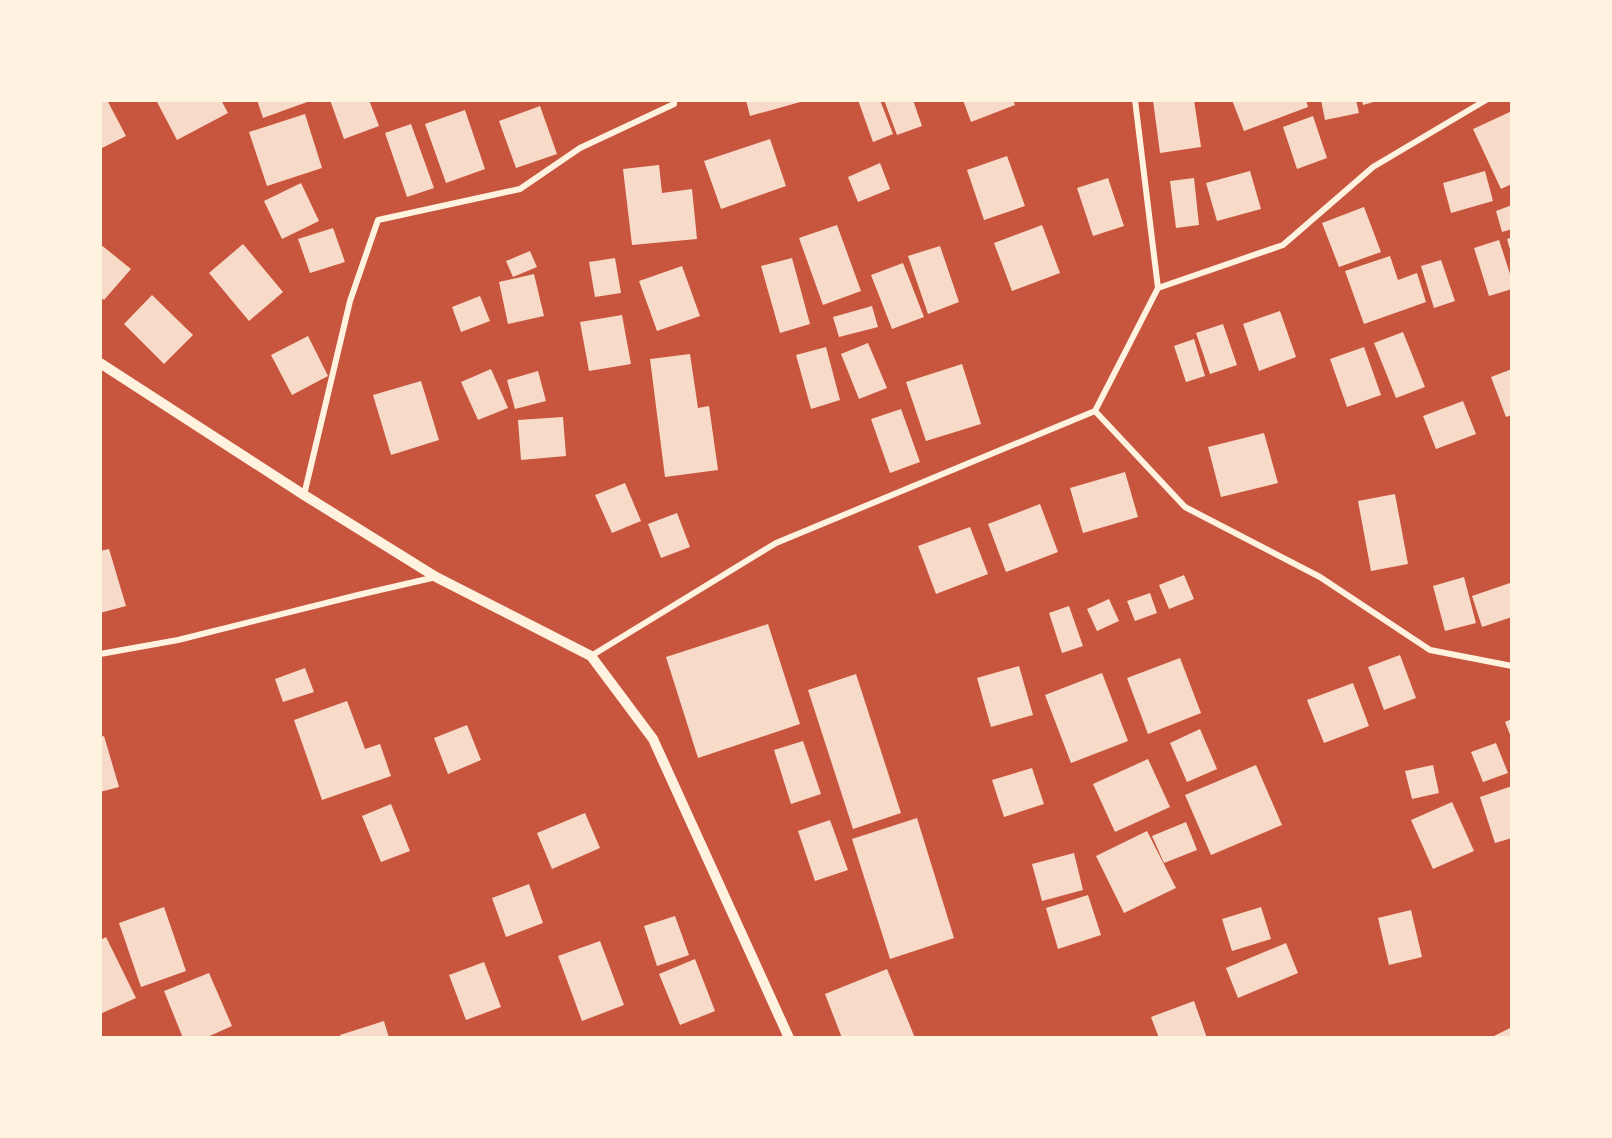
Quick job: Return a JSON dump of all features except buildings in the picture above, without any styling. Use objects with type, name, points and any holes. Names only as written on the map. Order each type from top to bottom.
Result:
[{"type":"street","points":[[304,495],[350,301],[378,219],[520,189],[580,148],[674,104],[674,100]]},
{"type":"street","points":[[591,656],[776,543],[1095,411],[1158,288],[1135,100]]},
{"type":"street","points":[[1158,288],[1283,245],[1373,167],[1486,100]]},
{"type":"street","points":[[100,363],[436,577],[591,656],[653,739],[789,1038]]},
{"type":"street","points":[[1095,411],[1185,507],[1320,577],[1430,650],[1512,666]]},
{"type":"street","points":[[100,654],[178,640],[436,577]]}]
